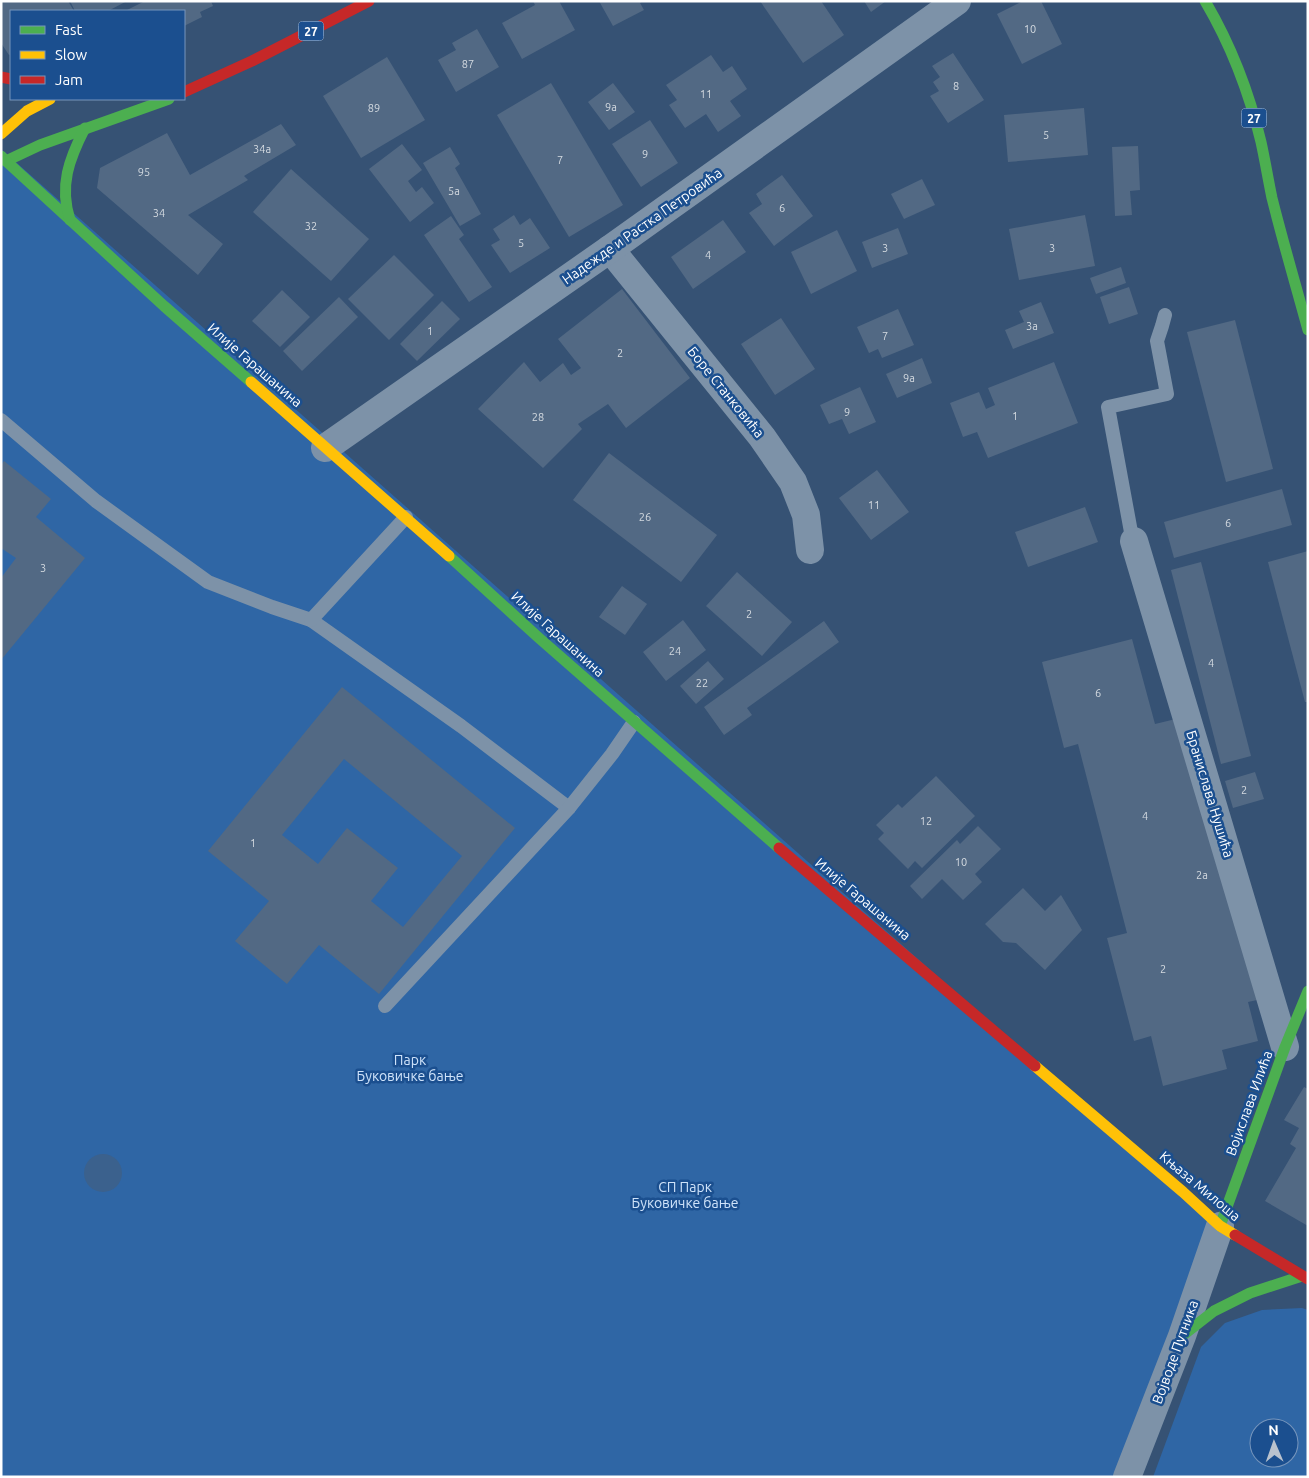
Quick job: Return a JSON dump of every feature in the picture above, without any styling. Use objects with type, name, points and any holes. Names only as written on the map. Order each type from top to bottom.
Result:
[{"type":"street","name":"27","points":[[185,92],[252,61],[369,1]]},
{"type":"street","name":"Надежде и Растка Петровића","points":[[325,448],[610,249],[957,1]]},
{"type":"street","name":"27","points":[[1205,1],[1228,44],[1252,109],[1308,330]]},
{"type":"street","name":"27","points":[[198,73],[252,61]]},
{"type":"street","points":[[1,134],[27,111],[48,100]]},
{"type":"street","points":[[4,159],[166,100]]},
{"type":"street","points":[[70,220],[65,201],[67,168],[85,128]]},
{"type":"street","name":"Илије Гарашанина","points":[[4,159],[325,448],[634,722],[1103,1124]]},
{"type":"street","points":[[1284,241],[1300,252]]},
{"type":"street","name":"Боре Станковића","points":[[610,249],[762,437],[794,482],[806,515],[810,550]]},
{"type":"street","name":"Бранислава Нушића","points":[[1134,541],[1285,1047]]},
{"type":"street","name":"Војислава Илића","points":[[1220,1226],[1285,1047],[1308,991]]},
{"type":"street","name":"Књаза Милоша","points":[[1103,1124],[1220,1226],[1305,1278]]},
{"type":"street","name":"Војводе Путника","points":[[1127,1477],[1182,1336],[1220,1226]]},
{"type":"street","points":[[1182,1336],[1214,1311],[1250,1293],[1305,1278]]},
{"type":"lane","points":[[1134,541],[1108,407],[1168,394],[1157,341],[1165,315]]},
{"type":"lane","points":[[1,420],[96,501],[208,582],[311,620],[461,726],[569,808]]},
{"type":"lane","points":[[311,620],[406,518]]},
{"type":"lane","points":[[385,1006],[569,808],[612,754],[634,722]]},
{"type":"green space","name":"Парк Буковичке бање","points":[[1,149],[1220,1226],[1126,1477],[1,1477]]},
{"type":"green space","points":[[1302,1308],[1308,1310],[1308,1477],[1153,1477],[1201,1347],[1225,1323],[1262,1310]]},
{"type":"shaded area","points":[[103,1154],[117,1159],[122,1173],[117,1187],[103,1192],[89,1187],[84,1173],[89,1159]]},
{"type":"building","points":[[1,1],[68,1],[73,10],[10,10],[10,54],[1,43]]},
{"type":"building","points":[[70,1],[127,1],[110,10],[74,10]]},
{"type":"building","points":[[145,1],[211,1],[213,6],[200,12],[202,17],[185,26],[185,10],[127,10]]},
{"type":"building","points":[[533,1],[559,1],[575,30],[522,59],[502,23],[535,5]]},
{"type":"building","points":[[599,1],[643,1],[640,3],[644,10],[613,26]]},
{"type":"building","points":[[760,1],[821,1],[844,35],[803,63]]},
{"type":"building","points":[[864,1],[886,1],[871,12]]},
{"type":"building","points":[[1023,1],[1041,1],[1062,44],[1022,64],[997,14]]},
{"type":"building","points":[[477,29],[499,67],[456,92],[438,60],[456,50],[452,43]]},
{"type":"building","points":[[953,53],[984,100],[948,123],[930,96],[939,91],[933,82],[940,77],[932,66]]},
{"type":"building","points":[[711,55],[723,72],[732,66],[747,89],[730,101],[741,116],[718,132],[706,114],[685,128],[669,105],[677,100],[666,85]]},
{"type":"building","points":[[387,57],[425,120],[361,158],[323,96]]},
{"type":"building","points":[[551,83],[623,205],[569,237],[497,115]]},
{"type":"building","points":[[613,83],[635,112],[609,130],[588,102]]},
{"type":"building","points":[[1084,108],[1088,155],[1008,162],[1004,115]]},
{"type":"building","points":[[650,120],[678,163],[641,187],[612,144]]},
{"type":"building","points":[[281,124],[296,145],[244,176],[248,180],[188,215],[223,244],[198,275],[97,188],[100,168],[167,133],[190,175]]},
{"type":"building","points":[[402,144],[422,170],[408,181],[416,192],[422,187],[434,203],[410,222],[369,169]]},
{"type":"building","points":[[1138,146],[1140,190],[1130,191],[1132,215],[1115,216],[1112,147]]},
{"type":"building","points":[[450,147],[460,164],[455,168],[481,214],[460,226],[423,163]]},
{"type":"building","points":[[291,169],[369,239],[331,281],[253,212]]},
{"type":"building","points":[[782,175],[813,216],[774,246],[749,213],[762,204],[756,194]]},
{"type":"building","points":[[922,179],[935,205],[904,219],[891,194]]},
{"type":"building","points":[[514,215],[520,225],[530,218],[550,248],[510,273],[491,245],[500,240],[493,229]]},
{"type":"building","points":[[1085,215],[1095,266],[1019,280],[1009,229]]},
{"type":"building","points":[[451,216],[464,235],[459,239],[492,287],[469,302],[424,235]]},
{"type":"building","points":[[723,220],[746,252],[693,289],[671,257]]},
{"type":"building","points":[[898,228],[908,254],[872,268],[862,242]]},
{"type":"building","points":[[837,230],[857,271],[811,294],[791,252]]},
{"type":"building","points":[[394,255],[434,295],[389,340],[348,299]]},
{"type":"building","points":[[1121,267],[1126,283],[1096,294],[1090,278]]},
{"type":"building","points":[[1129,287],[1138,314],[1109,324],[1100,297]]},
{"type":"building","points":[[622,289],[690,378],[626,428],[608,404],[578,424],[582,429],[543,468],[478,409],[524,362],[540,382],[563,363],[571,375],[581,368],[558,339]]},
{"type":"building","points":[[282,290],[310,317],[280,347],[252,321]]},
{"type":"building","points":[[339,297],[358,317],[302,371],[283,351]]},
{"type":"building","points":[[442,301],[460,319],[417,361],[400,344]]},
{"type":"building","points":[[1041,302],[1054,333],[1013,349],[1005,330],[1024,322],[1019,311]]},
{"type":"building","points":[[898,309],[914,345],[882,358],[878,349],[869,353],[857,327]]},
{"type":"building","points":[[781,318],[815,369],[775,395],[741,344]]},
{"type":"building","points":[[1235,320],[1273,469],[1226,482],[1187,332]]},
{"type":"building","points":[[922,358],[932,383],[897,398],[886,374]]},
{"type":"building","points":[[1054,362],[1078,423],[988,458],[977,432],[963,437],[950,403],[979,392],[986,409],[995,405],[988,388]]},
{"type":"building","points":[[860,387],[876,422],[849,434],[842,419],[829,424],[820,405]]},
{"type":"building","points":[[609,453],[717,535],[681,582],[573,500]]},
{"type":"building","points":[[4,461],[51,499],[36,517],[85,558],[1,660],[1,578],[16,558],[1,548],[1,465]]},
{"type":"building","points":[[877,470],[909,512],[871,540],[839,498]]},
{"type":"building","points":[[1282,489],[1292,525],[1174,558],[1164,522]]},
{"type":"building","points":[[1085,507],[1098,542],[1028,567],[1015,532]]},
{"type":"building","points":[[1308,551],[1308,702],[1305,702],[1268,562]]},
{"type":"building","points":[[1201,562],[1251,756],[1221,764],[1171,570]]},
{"type":"building","points":[[737,572],[792,622],[762,656],[706,606]]},
{"type":"building","points":[[622,586],[647,604],[625,635],[599,617]]},
{"type":"building","points":[[683,620],[706,650],[666,681],[643,652]]},
{"type":"building","points":[[824,621],[839,642],[747,708],[752,715],[724,735],[704,707]]},
{"type":"building","points":[[1132,639],[1155,724],[1184,717],[1257,1000],[1248,1002],[1258,1041],[1222,1050],[1227,1069],[1163,1086],[1151,1036],[1134,1041],[1107,938],[1127,933],[1078,744],[1064,748],[1042,662]]},
{"type":"building","points":[[708,661],[724,679],[696,704],[680,686]]},
{"type":"building","points":[[342,687],[515,828],[379,994],[319,945],[287,984],[235,941],[269,901],[208,851]],"holes":[[[344,759],[462,856],[403,927],[371,901],[398,868],[347,828],[318,864],[282,835]]]},
{"type":"building","points":[[1255,772],[1264,799],[1233,808],[1225,781]]},
{"type":"building","points":[[936,776],[975,816],[922,868],[915,861],[908,869],[878,839],[884,833],[876,825],[898,804],[902,808]]},
{"type":"building","points":[[978,826],[1001,849],[975,874],[982,882],[963,900],[942,879],[922,899],[910,886],[957,840],[960,844]]},
{"type":"building","points":[[1023,888],[1045,911],[1061,895],[1082,930],[1045,970],[1016,943],[1003,942],[985,924]]},
{"type":"building","points":[[1304,1087],[1308,1089],[1308,1226],[1265,1201],[1296,1148],[1290,1144],[1299,1128],[1284,1120]]},
{"type":"traffic: fast","points":[[1205,1],[1231,52],[1251,105],[1261,142],[1272,198],[1308,330]]},
{"type":"traffic: fast","points":[[1,156],[6,161],[40,145],[166,100]]},
{"type":"traffic: fast","points":[[70,220],[65,196],[67,173],[74,151],[85,128]]},
{"type":"traffic: fast","points":[[6,161],[164,306],[251,382]]},
{"type":"traffic: fast","points":[[449,556],[539,638],[779,848]]},
{"type":"traffic: fast","points":[[1220,1226],[1285,1047],[1308,991]]},
{"type":"traffic: fast","points":[[1182,1336],[1214,1311],[1250,1293],[1302,1276]]},
{"type":"traffic: slow","points":[[1,134],[27,111],[48,100]]},
{"type":"traffic: slow","points":[[251,382],[449,556]]},
{"type":"traffic: slow","points":[[1035,1066],[1183,1192],[1220,1226],[1235,1235]]},
{"type":"traffic: jam","points":[[185,92],[252,61],[369,1]]},
{"type":"traffic: jam","points":[[1,77],[10,79]]},
{"type":"traffic: jam","points":[[779,848],[1035,1066]]},
{"type":"traffic: jam","points":[[1235,1235],[1308,1279]]},
{"type":"park label","name":"СП Парк Буковичке бање","points":[[685,1196]]}]
